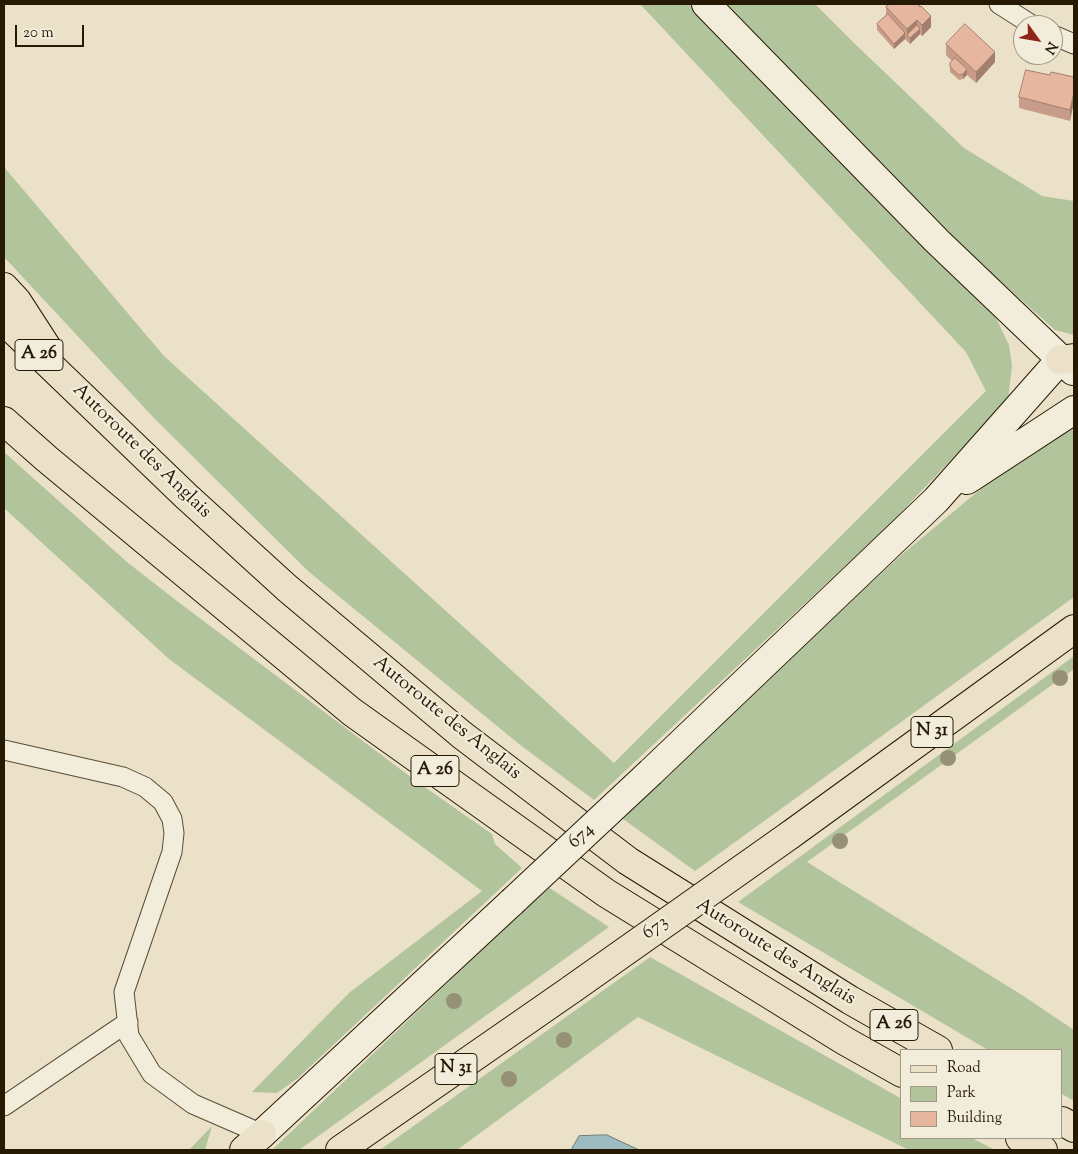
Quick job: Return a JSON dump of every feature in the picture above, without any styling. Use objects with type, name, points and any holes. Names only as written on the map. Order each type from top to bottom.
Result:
[{"type":"main road","points":[[4,287],[17,301],[75,390]]},
{"type":"main road","name":"Autoroute des Anglais","points":[[4,321],[186,496],[287,588],[462,735],[628,862],[842,994],[936,1049]]},
{"type":"main road","name":"Autoroute des Anglais","points":[[4,420],[47,459],[352,712],[606,893],[845,1041],[900,1071]]},
{"type":"main road","name":"673","points":[[340,1150],[790,834],[1074,629]]},
{"type":"main road","points":[[1063,1122],[1074,1128]]},
{"type":"main road","points":[[1022,1139],[1043,1150]]},
{"type":"street","points":[[706,4],[937,241],[1070,363],[936,500]]},
{"type":"street","points":[[999,4],[1016,15]]},
{"type":"street","points":[[936,500],[1074,410]]},
{"type":"street","name":"674","points":[[253,1142],[651,772],[936,500]]},
{"type":"street","points":[[4,750],[123,777],[145,787],[162,802],[172,818],[174,833],[172,852],[124,992],[129,1036],[152,1074],[193,1104],[253,1142]]},
{"type":"street","points":[[4,1106],[128,1022]]},
{"type":"green space","points":[[640,4],[691,4],[996,318],[1009,345],[1012,366],[1008,400],[890,524],[594,800],[519,744],[308,571],[154,418],[4,257],[4,167],[164,356],[614,763],[986,391],[966,352]]},
{"type":"green space","points":[[725,4],[815,4],[964,148],[1042,196],[1074,201],[1074,335],[1055,330],[980,263]]},
{"type":"green space","points":[[1074,425],[1074,597],[695,871],[619,816],[899,557],[1006,468]]},
{"type":"green space","points":[[4,452],[127,562],[416,781],[492,834],[495,844],[522,868],[298,1078],[277,1093],[252,1092],[349,993],[482,891],[169,659],[4,508]]},
{"type":"green space","points":[[1074,656],[1074,669],[807,862],[1022,995],[1074,1030],[1074,1101],[1063,1095],[1063,1049],[986,1049],[738,902]]},
{"type":"green space","points":[[548,887],[609,927],[299,1150],[272,1150]]},
{"type":"green space","points":[[650,957],[900,1098],[900,1139],[974,1139],[995,1150],[909,1150],[638,1017],[457,1150],[380,1150]]},
{"type":"green space","points":[[212,1126],[205,1150],[189,1150]]},
{"type":"water","points":[[607,1135],[639,1150],[571,1150],[579,1136]]},
{"type":"building","points":[[890,4],[918,4],[931,16],[922,25],[917,20],[907,29],[886,7]]},
{"type":"building","points":[[888,14],[905,33],[894,44],[877,24]]},
{"type":"building","points":[[965,24],[995,52],[976,72],[946,44]]},
{"type":"building","points":[[917,25],[920,29],[910,38],[907,35]]},
{"type":"building","points":[[955,58],[967,69],[963,74],[959,75],[950,67],[950,63]]},
{"type":"building","points":[[1026,70],[1050,75],[1051,72],[1074,77],[1074,92],[1070,110],[1019,97]]}]
